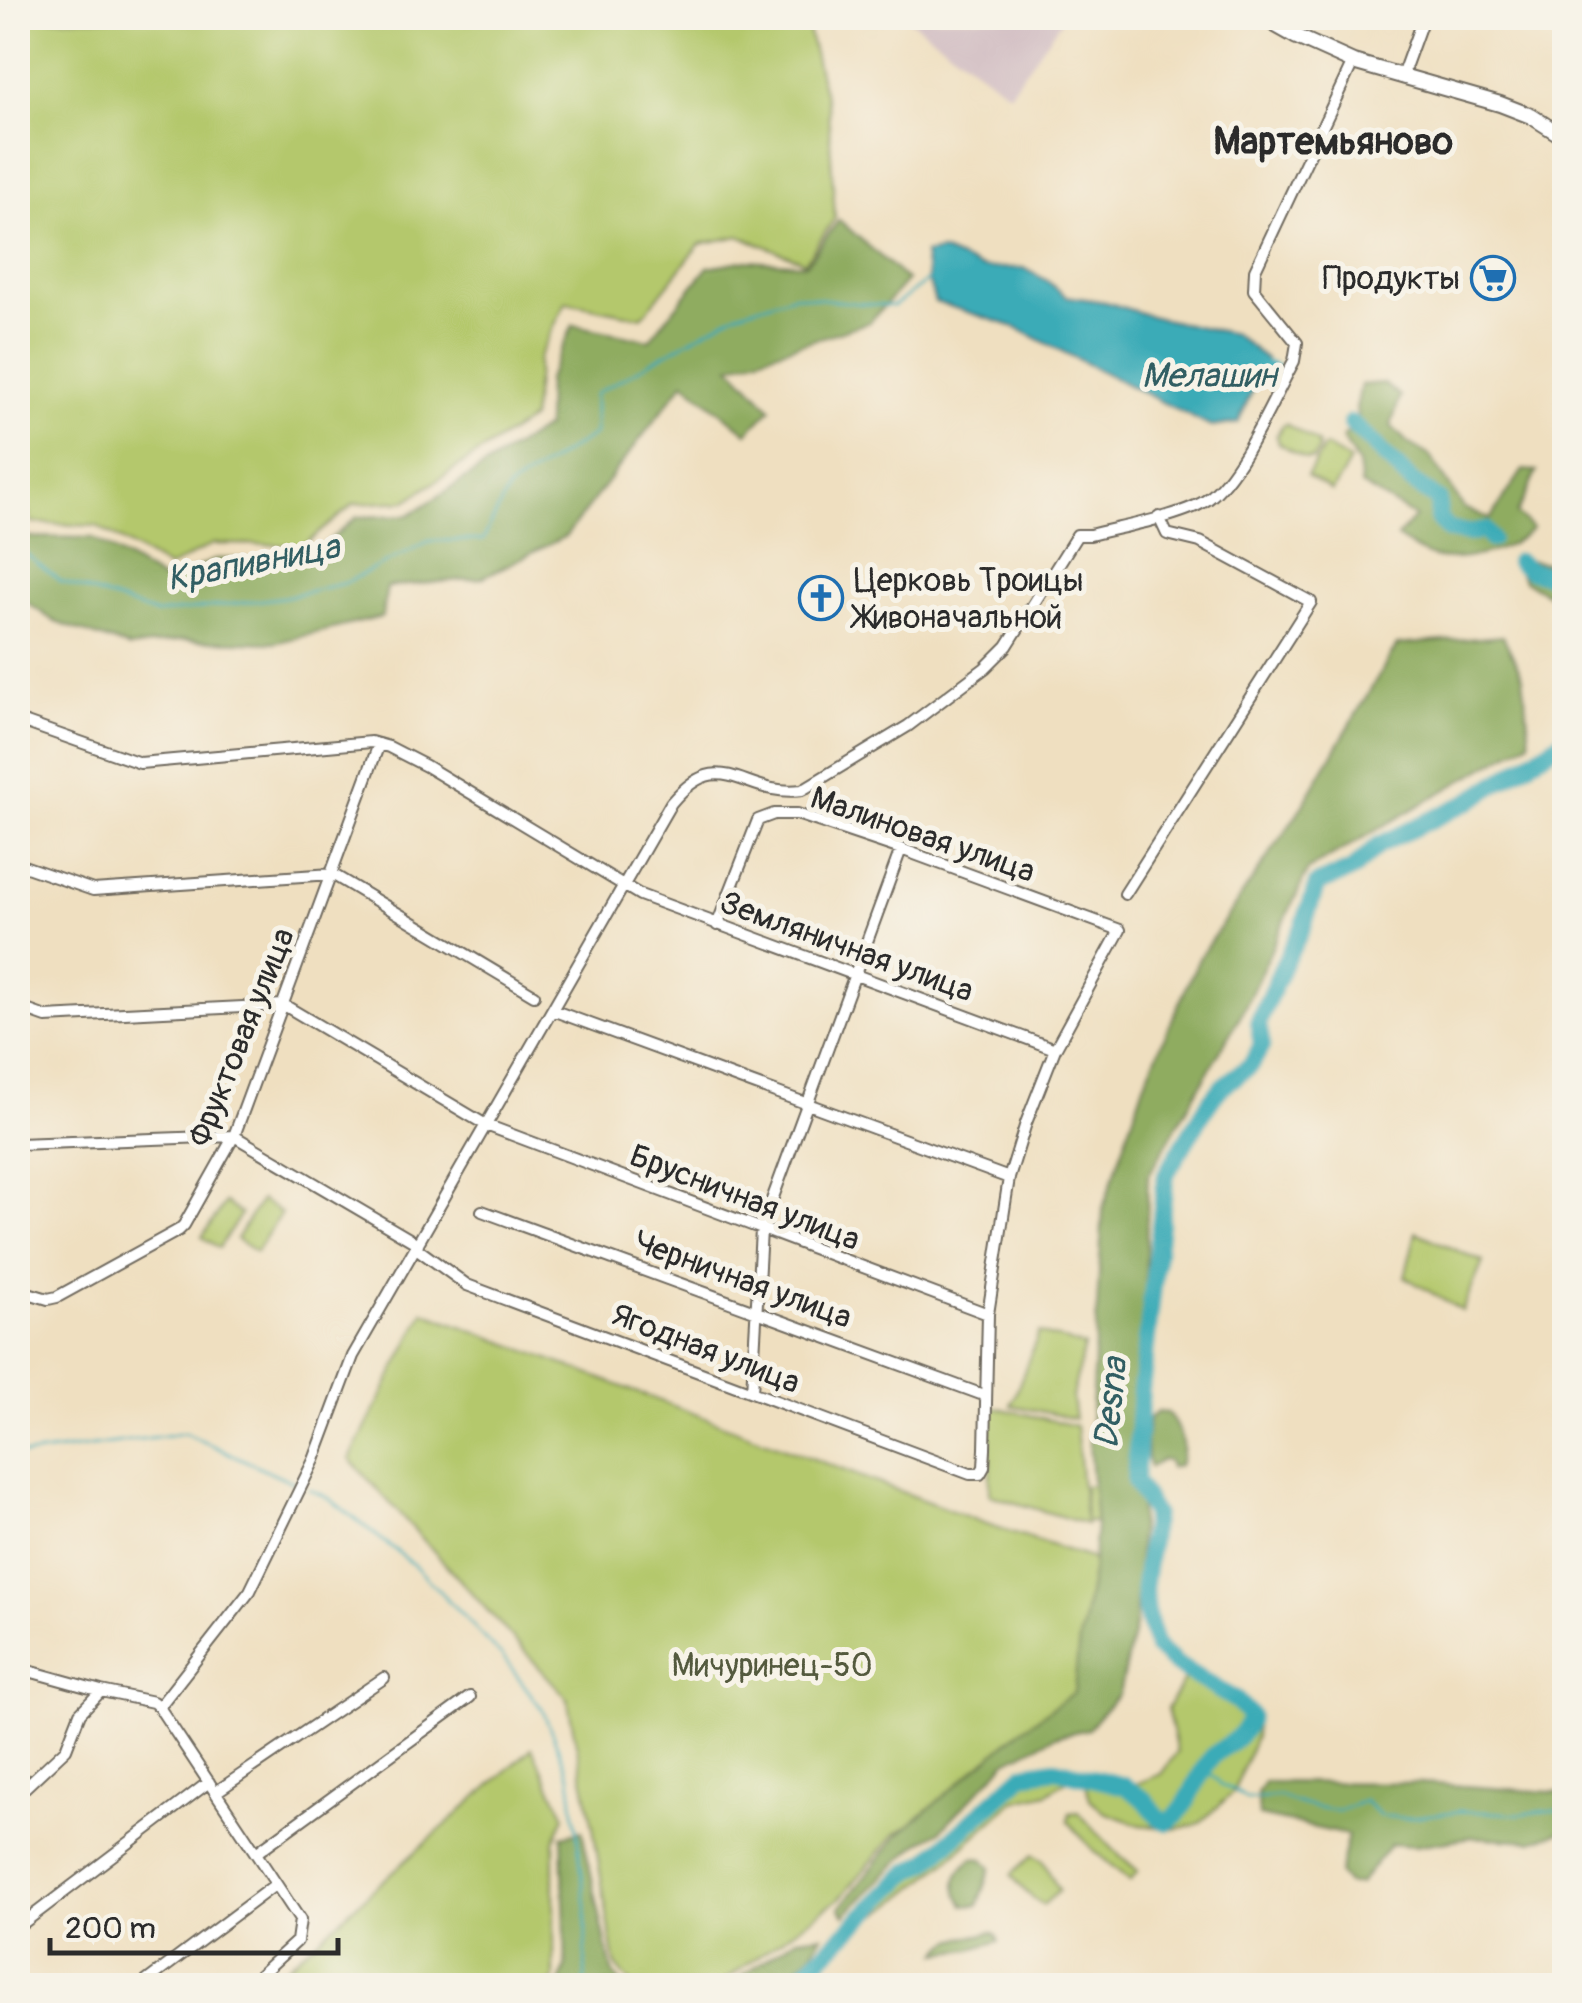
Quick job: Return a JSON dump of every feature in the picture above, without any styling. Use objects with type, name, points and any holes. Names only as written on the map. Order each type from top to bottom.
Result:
[{"type":"street","points":[[1263,18],[1354,62],[1500,104],[1530,116],[1564,137]]},
{"type":"street","points":[[1402,76],[1423,18]]},
{"type":"street","points":[[159,1706],[250,1591],[314,1460],[353,1356],[670,803],[684,787],[706,774],[720,773],[782,792],[802,790],[908,726],[986,668],[1007,646],[1077,534],[1090,535],[1186,510],[1209,499],[1236,469],[1294,361],[1296,343],[1254,290],[1255,270],[1354,62]]},
{"type":"street","points":[[1125,894],[1311,602],[1200,542],[1167,534],[1159,517]]},
{"type":"street","points":[[18,720],[140,763],[380,744],[426,766],[623,886]]},
{"type":"street","name":"Фруктовая улица","points":[[18,1290],[48,1299],[57,1297],[179,1230],[234,1136],[380,744]]},
{"type":"street","name":"Малиновая улица","points":[[717,924],[758,820],[774,814],[797,814],[1120,930],[1055,1049]]},
{"type":"street","points":[[752,1392],[761,1230],[901,849]]},
{"type":"street","points":[[18,864],[94,890],[332,874],[534,995]]},
{"type":"street","name":"Земляничная улица","points":[[623,886],[1055,1049]]},
{"type":"street","points":[[18,1007],[46,1017],[284,1004]]},
{"type":"street","name":"Брусничная улица","points":[[284,1004],[486,1125],[988,1314]]},
{"type":"street","points":[[552,1010],[1009,1178]]},
{"type":"street","points":[[986,1396],[988,1314],[1009,1178],[1055,1049]]},
{"type":"street","points":[[18,1144],[234,1136]]},
{"type":"street","name":"Ягодная улица","points":[[234,1136],[417,1246],[467,1286],[970,1474],[980,1474],[984,1467],[986,1396]]},
{"type":"street","name":"Черничная улица","points":[[482,1210],[986,1396]]},
{"type":"street","points":[[18,1668],[159,1706],[300,1920],[297,1941],[248,1986]]},
{"type":"street","points":[[18,1927],[212,1787],[384,1678]]},
{"type":"street","points":[[18,1794],[66,1748],[80,1713],[101,1691]]},
{"type":"street","points":[[256,1853],[470,1697]]},
{"type":"street","points":[[140,1986],[276,1884]]},
{"type":"shaded area","points":[[907,18],[1063,18],[1009,93]]},
{"type":"green space","points":[[18,18],[805,18],[828,108],[835,218],[805,262],[740,236],[700,244],[642,317],[566,302],[539,357],[531,419],[406,501],[354,504],[304,545],[213,544],[168,568],[97,526],[32,523],[18,478]]},
{"type":"green space","points":[[839,220],[907,280],[870,322],[731,366],[771,408],[747,433],[684,382],[566,536],[481,578],[387,587],[382,617],[274,643],[183,640],[130,648],[55,622],[18,596],[18,507],[27,537],[93,538],[166,582],[216,559],[307,559],[357,517],[409,515],[546,427],[547,380],[573,325],[649,340],[708,267],[747,260],[806,264]]},
{"type":"green space","points":[[1383,383],[1400,397],[1391,426],[1408,443],[1430,456],[1464,508],[1490,519],[1523,470],[1537,471],[1517,514],[1532,528],[1499,549],[1457,559],[1428,556],[1397,537],[1415,517],[1361,485],[1358,464],[1342,438],[1359,423],[1356,409],[1361,385]]},
{"type":"green space","points":[[1286,424],[1318,443],[1313,459],[1278,443],[1276,436]]},
{"type":"green space","points":[[1325,446],[1350,461],[1332,491],[1307,476]]},
{"type":"green space","points":[[1528,560],[1546,563],[1564,573],[1564,603],[1524,581],[1515,566]]},
{"type":"green space","points":[[1503,636],[1523,677],[1530,741],[1308,870],[1243,1011],[1148,1176],[1139,1555],[1135,1626],[1119,1693],[1088,1729],[1056,1736],[1007,1761],[939,1832],[915,1846],[845,1915],[840,1908],[898,1835],[1020,1731],[1074,1692],[1096,1526],[1089,1443],[1103,1208],[1144,1084],[1199,958],[1296,816],[1397,645]]},
{"type":"green space","points":[[261,1200],[281,1213],[256,1252],[236,1239]]},
{"type":"green space","points":[[225,1203],[241,1214],[219,1248],[202,1237]]},
{"type":"green space","points":[[1416,1232],[1483,1262],[1462,1311],[1405,1277]]},
{"type":"green space","name":"Мичуринец-50","points":[[424,1312],[984,1523],[1093,1559],[1085,1696],[931,1813],[895,1834],[841,1897],[718,1985],[632,1985],[615,1964],[567,1698],[350,1459]]},
{"type":"green space","points":[[1039,1333],[1084,1346],[1072,1397],[1075,1419],[1011,1405]]},
{"type":"green space","points":[[990,1406],[1076,1426],[1085,1519],[1084,1486],[1098,1484],[1099,1523],[1086,1524],[990,1495]]},
{"type":"green space","points":[[1158,1412],[1168,1413],[1181,1438],[1179,1465],[1170,1468],[1168,1461],[1162,1460],[1150,1467],[1147,1458],[1149,1418]]},
{"type":"green space","points":[[1185,1678],[1234,1704],[1255,1723],[1255,1737],[1233,1793],[1193,1826],[1172,1829],[1140,1825],[1104,1812],[1090,1799],[1085,1780],[1124,1789],[1161,1774],[1177,1752],[1167,1709]]},
{"type":"green space","points":[[532,1748],[565,1816],[554,1841],[554,1980],[542,1986],[266,1985]]},
{"type":"green space","points":[[1053,1772],[1068,1779],[1048,1793],[1014,1801],[891,1906],[865,1921],[855,1917],[873,1900],[930,1864],[1025,1776]]},
{"type":"green space","points":[[1264,1782],[1421,1783],[1564,1793],[1564,1831],[1532,1841],[1472,1837],[1415,1846],[1391,1844],[1359,1884],[1347,1884],[1339,1874],[1348,1835],[1259,1816],[1257,1793]]},
{"type":"green space","points":[[1078,1812],[1138,1871],[1130,1881],[1093,1850],[1068,1821],[1070,1813]]},
{"type":"green space","points":[[582,1831],[612,1972],[623,1985],[559,1985],[566,1967],[562,1836]]},
{"type":"green space","points":[[1033,1855],[1043,1861],[1059,1891],[1043,1905],[1011,1874]]},
{"type":"green space","points":[[973,1858],[983,1859],[991,1868],[978,1906],[964,1905],[956,1885],[962,1869]]},
{"type":"green space","points":[[990,1932],[999,1941],[939,1953],[955,1939]]},
{"type":"green space","points":[[822,1935],[812,1954],[777,1985],[728,1985],[797,1938]]},
{"type":"water","name":"Мелашин","points":[[941,251],[982,268],[1024,268],[1066,296],[1234,334],[1266,359],[1238,423],[1211,427],[1012,326],[935,302],[924,254]]},
{"type":"waterway","name":"Крапивница","points":[[18,548],[60,581],[157,614],[285,597],[345,583],[429,541],[483,540],[509,488],[595,434],[595,394],[737,313],[794,295],[894,306],[928,280]]},
{"type":"waterway","name":"Крапивница","points":[[1264,369],[1276,373]]},
{"type":"waterway","name":"Крапивница","points":[[1351,423],[1412,482],[1439,500],[1438,518],[1448,530],[1485,530],[1491,539]]},
{"type":"waterway","name":"Крапивница","points":[[1518,562],[1529,570],[1564,579]]},
{"type":"waterway","name":"Desna","points":[[791,1986],[909,1872],[927,1862],[1024,1774],[1055,1769],[1125,1786],[1167,1822],[1182,1809],[1213,1756],[1244,1730],[1250,1715],[1237,1701],[1175,1664],[1156,1647],[1146,1611],[1144,1584],[1154,1514],[1135,1481],[1141,1391],[1166,1174],[1212,1098],[1251,1065],[1262,1045],[1258,1023],[1303,927],[1317,884],[1352,870],[1379,845],[1468,802],[1564,740]]},
{"type":"waterway","points":[[18,1453],[27,1455],[185,1433],[295,1483]]},
{"type":"waterway","points":[[309,1489],[330,1499],[414,1565],[503,1657],[542,1709],[570,1777],[586,1907],[585,1986]]},
{"type":"waterway","points":[[1203,1773],[1214,1776],[1222,1786],[1247,1799],[1279,1796],[1338,1811],[1364,1801],[1381,1816],[1405,1818],[1461,1811],[1519,1814],[1564,1809]]},
{"type":"waterway","points":[[812,1966],[828,1986]]},
{"type":"place","name":"Продукты","points":[[1493,278]]},
{"type":"place","name":"Церковь Троицы Живоначальной","points":[[821,598]]},
{"type":"district","name":"Мартемьяново","points":[[1333,141]]}]
